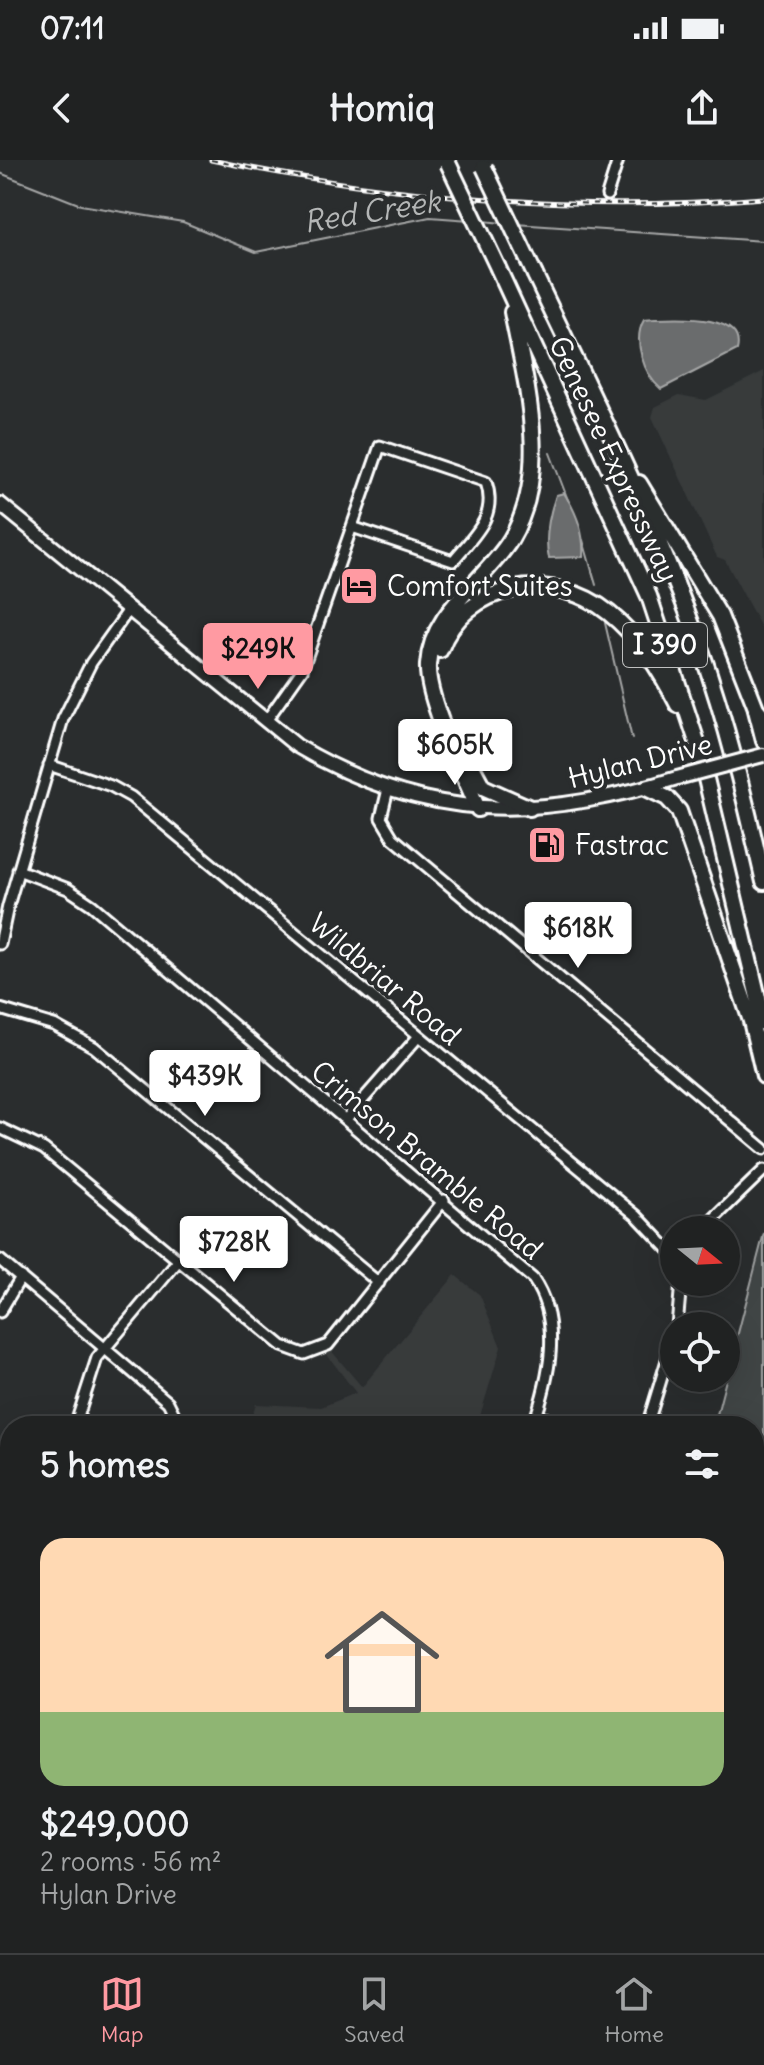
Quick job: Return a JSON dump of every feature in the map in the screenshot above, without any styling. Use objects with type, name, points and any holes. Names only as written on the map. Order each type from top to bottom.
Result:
[{"type":"highway","name":"Genesee Expressway","points":[[447,161],[649,596],[698,745],[764,1023]]},
{"type":"highway","name":"Genesee Expressway","points":[[482,164],[612,438],[700,646],[741,783],[764,882]]},
{"type":"highway","points":[[478,809],[432,690],[428,666],[438,628],[510,540],[523,514],[531,481],[528,395],[507,288]]},
{"type":"highway","points":[[612,438],[720,616],[760,713],[764,741]]},
{"type":"highway","points":[[530,808],[498,795],[476,778],[440,690],[437,668],[440,648],[449,627],[479,599],[523,588],[545,588],[588,600],[605,610],[628,630],[659,669],[698,745]]},
{"type":"highway","points":[[646,788],[667,798],[679,811],[751,1021],[764,1076]]},
{"type":"main road","name":"Hylan Drive","points":[[0,504],[297,746],[331,767],[388,789],[478,809],[530,808],[646,788],[764,755]]},
{"type":"street","points":[[607,195],[618,160]]},
{"type":"street","points":[[266,721],[302,670],[380,446],[486,482],[492,500],[482,526],[453,561],[352,527]]},
{"type":"street","points":[[0,944],[49,765],[77,688],[128,611]]},
{"type":"street","name":"Wildbriar Road","points":[[49,765],[111,786],[131,797],[637,1216],[660,1238]]},
{"type":"street","points":[[388,789],[381,818],[393,838],[764,1149]]},
{"type":"street","name":"Crimson Bramble Road","points":[[18,870],[68,889],[92,905],[524,1269],[545,1299],[551,1347],[536,1416]]},
{"type":"street","points":[[0,1009],[54,1025],[94,1047],[379,1283]]},
{"type":"street","points":[[346,1119],[419,1036]]},
{"type":"street","points":[[0,1128],[44,1149],[282,1346],[304,1354],[328,1345],[444,1200]]},
{"type":"street","points":[[716,1216],[764,1170]]},
{"type":"street","points":[[0,1260],[168,1402],[175,1416]]},
{"type":"street","points":[[78,1416],[89,1376],[105,1348],[179,1260]]},
{"type":"street","points":[[0,1312],[21,1277]]},
{"type":"street","points":[[650,1416],[660,1383]]},
{"type":"shaded area","points":[[694,319],[721,324],[737,338],[737,350],[661,389],[645,366],[639,337],[644,320]]},
{"type":"shaded area","points":[[764,371],[764,633],[725,560],[717,557],[652,417],[655,407],[679,395],[706,400]]},
{"type":"shaded area","points":[[564,493],[579,524],[583,557],[549,558],[549,518],[556,495]]},
{"type":"shaded area","points":[[764,1233],[764,1416],[717,1416],[723,1392],[740,1392],[740,1326]]},
{"type":"shaded area","points":[[455,1275],[480,1295],[501,1347],[480,1416],[252,1416],[256,1404],[321,1407],[356,1393],[325,1352],[329,1348],[362,1387]]},
{"type":"waterway","name":"Red Creek","points":[[0,173],[81,205],[183,222],[256,252],[430,217],[470,220]]},
{"type":"waterway","name":"Red Creek","points":[[484,221],[502,223]]},
{"type":"waterway","name":"Red Creek","points":[[516,224],[764,241]]},
{"type":"waterway","points":[[550,453],[568,500]]},
{"type":"waterway","points":[[583,540],[596,585]]},
{"type":"waterway","points":[[605,623],[632,739]]},
{"type":"railway","points":[[211,160],[348,184],[486,199],[625,204],[764,198]]},
{"type":"place","name":"Comfort Suites","points":[[359,586]]},
{"type":"place","name":"Fastrac","points":[[547,845]]}]
